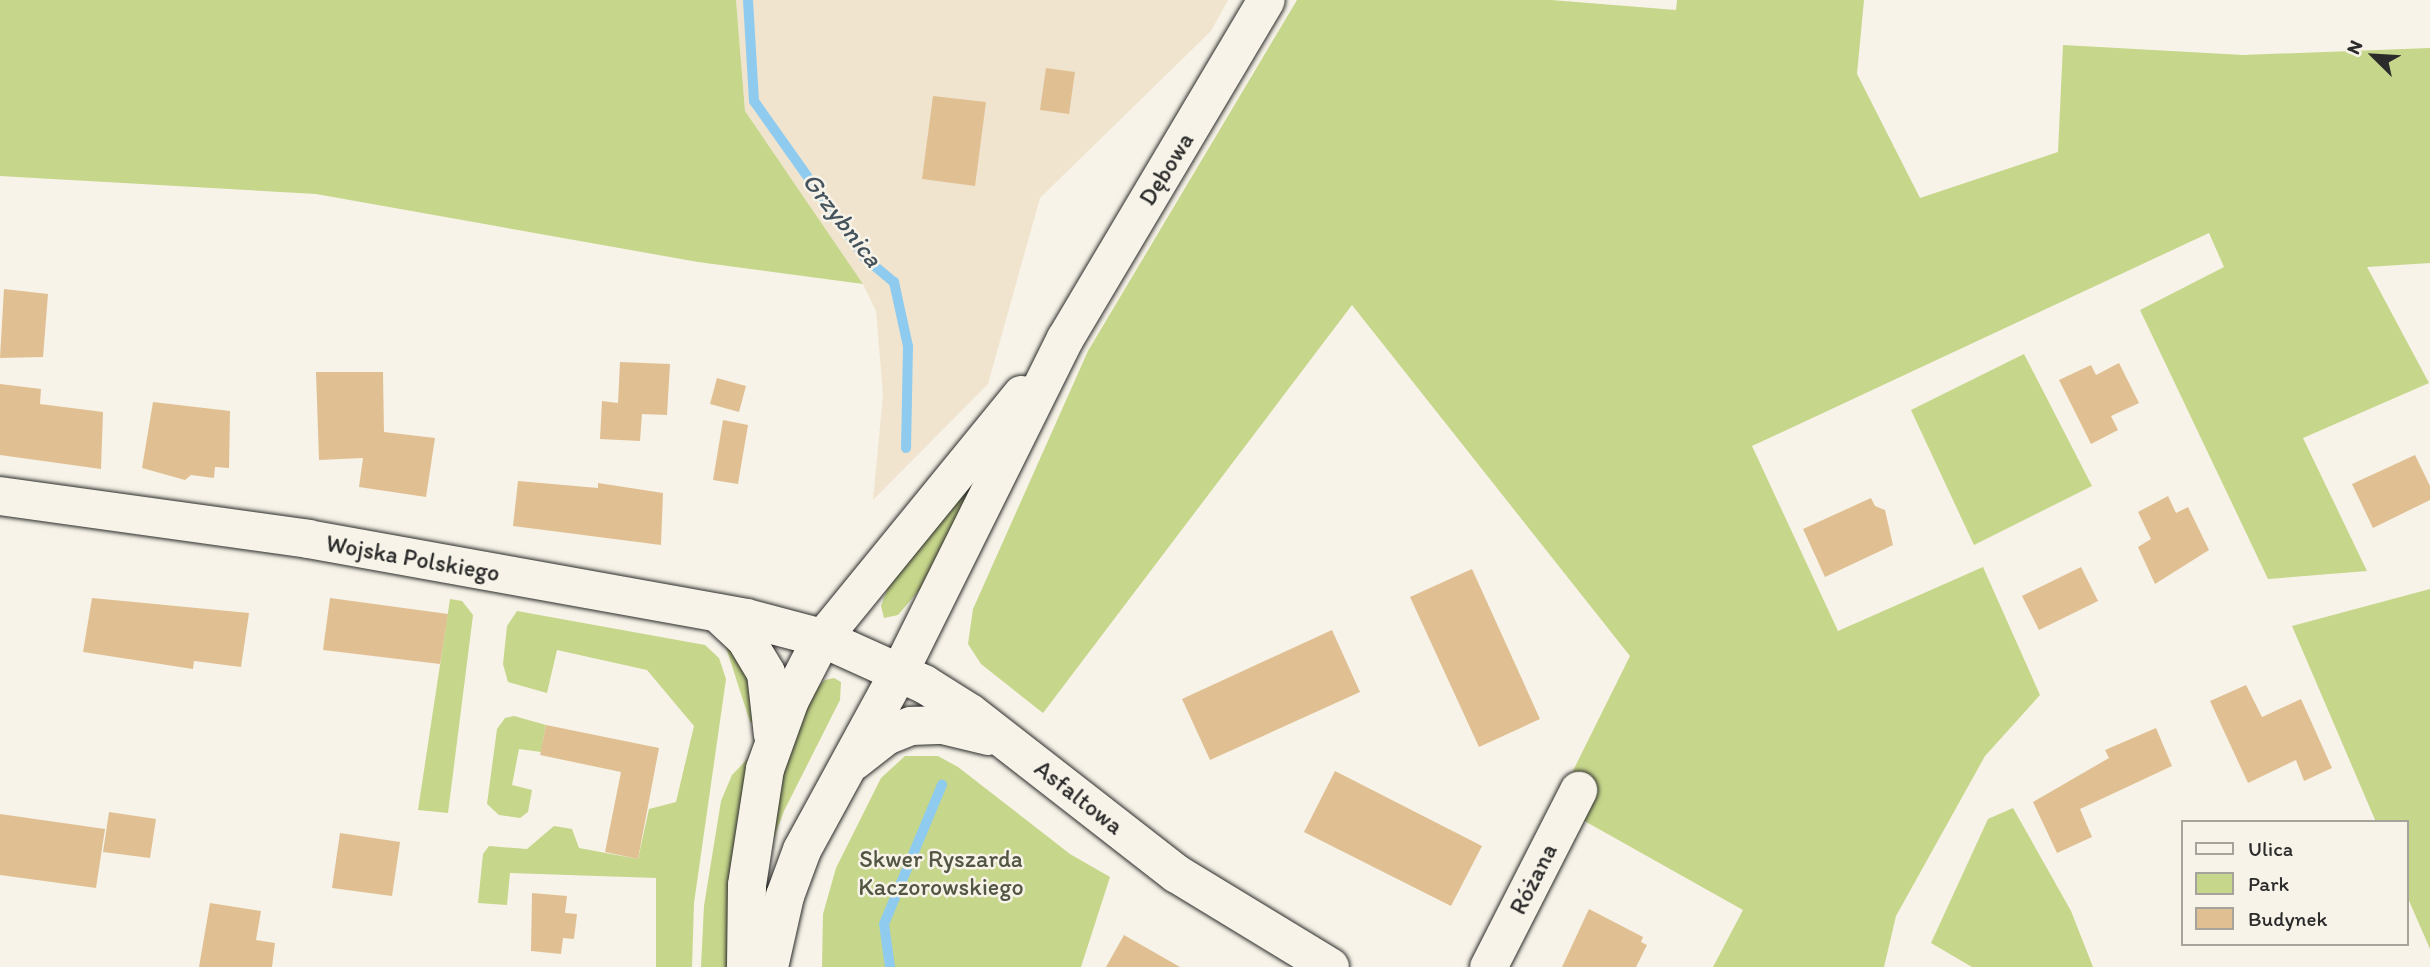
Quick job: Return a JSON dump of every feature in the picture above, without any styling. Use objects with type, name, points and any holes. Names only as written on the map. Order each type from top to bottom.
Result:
[{"type":"street","name":"Dębowa","points":[[899,671],[1065,338],[1266,0]]},
{"type":"street","name":"Dębowa","points":[[822,639],[1065,338]]},
{"type":"street","name":"Wojska Polskiego","points":[[0,495],[308,539],[718,613],[822,639]]},
{"type":"street","points":[[718,613],[745,638],[766,673],[773,714],[772,745],[750,855],[746,967]]},
{"type":"street","name":"Asfaltowa","points":[[822,639],[899,671],[1016,747],[1186,881],[1331,967]]},
{"type":"street","points":[[772,745],[822,639]]},
{"type":"street","points":[[769,967],[792,875],[837,780],[899,671]]},
{"type":"street","points":[[837,780],[874,744],[911,726],[966,729],[1016,747]]},
{"type":"street","name":"Różana","points":[[1488,967],[1578,790]]},
{"type":"shaded area","points":[[736,0],[1228,0],[1211,31],[1040,198],[988,384],[873,500],[883,395],[876,311],[863,284],[745,111]]},
{"type":"green space","points":[[0,0],[736,0],[745,111],[863,284],[698,262],[316,194],[0,176]]},
{"type":"green space","points":[[1297,0],[1551,0],[1676,10],[1677,0],[1864,0],[1857,74],[1920,198],[2058,152],[2063,45],[2243,55],[2430,48],[2430,263],[2367,267],[2429,383],[2303,438],[2367,571],[2268,579],[2140,310],[2224,267],[2209,233],[1752,446],[1838,631],[1983,567],[2040,695],[1985,756],[1896,916],[1884,967],[1713,967],[1743,910],[1556,805],[1630,656],[1352,305],[1043,713],[981,664],[968,644],[973,609],[1088,351]]},
{"type":"green space","points":[[2024,354],[2092,486],[1974,545],[1911,410]]},
{"type":"green space","points":[[1002,438],[926,582],[898,615],[884,618],[881,606],[891,579]]},
{"type":"green space","points":[[2430,589],[2430,949],[2409,901],[2409,820],[2375,820],[2292,626]]},
{"type":"green space","points":[[450,599],[462,601],[473,615],[448,813],[418,810]]},
{"type":"green space","points":[[517,611],[705,645],[719,658],[726,679],[694,903],[692,967],[656,967],[656,878],[510,873],[507,905],[478,903],[483,854],[489,846],[527,849],[554,826],[572,829],[579,848],[638,859],[649,809],[676,802],[694,726],[647,670],[557,650],[547,693],[508,682],[503,664],[507,626]]},
{"type":"green space","points":[[724,641],[745,658],[759,727],[750,722]]},
{"type":"green space","points":[[834,678],[841,682],[840,700],[784,811],[766,859],[762,826],[807,698],[825,680]]},
{"type":"green space","points":[[514,716],[546,725],[541,752],[519,749],[512,785],[532,790],[528,812],[520,818],[499,815],[487,804],[497,729],[505,718]]},
{"type":"green space","points":[[755,751],[727,967],[701,967],[704,906],[721,801],[732,775]]},
{"type":"green space","name":"Skwer Ryszarda Kaczorowskiego","points":[[905,756],[938,756],[958,767],[1070,854],[1110,877],[1081,967],[822,967],[823,914],[836,868],[881,778]]},
{"type":"green space","points":[[2013,808],[2071,911],[2093,967],[1972,967],[1931,943],[1988,819]]},
{"type":"building","points":[[1046,68],[1075,72],[1069,114],[1040,110]]},
{"type":"building","points":[[933,96],[986,102],[975,186],[922,179]]},
{"type":"building","points":[[4,289],[48,294],[43,357],[0,358]]},
{"type":"building","points":[[620,362],[670,364],[667,415],[642,414],[640,441],[600,439],[602,401],[618,403]]},
{"type":"building","points":[[2119,363],[2139,403],[2111,416],[2118,430],[2091,444],[2059,380],[2091,365],[2096,375]]},
{"type":"building","points":[[316,372],[383,372],[384,432],[435,438],[426,497],[359,487],[363,458],[319,460]]},
{"type":"building","points":[[717,378],[746,386],[739,412],[710,404]]},
{"type":"building","points":[[0,384],[41,389],[40,404],[103,412],[101,469],[0,455]]},
{"type":"building","points":[[153,402],[230,411],[229,468],[215,467],[214,478],[191,475],[185,480],[142,468]]},
{"type":"building","points":[[723,420],[748,425],[738,484],[713,480]]},
{"type":"building","points":[[2415,455],[2430,486],[2430,500],[2373,528],[2352,484]]},
{"type":"building","points":[[518,481],[598,488],[598,483],[663,493],[661,545],[513,526]]},
{"type":"building","points":[[2168,496],[2176,513],[2188,507],[2209,550],[2155,584],[2138,547],[2151,539],[2138,512]]},
{"type":"building","points":[[1871,498],[1875,506],[1885,510],[1893,545],[1825,577],[1803,529]]},
{"type":"building","points":[[2081,567],[2098,601],[2039,630],[2022,596]]},
{"type":"building","points":[[1472,569],[1540,719],[1479,747],[1410,597]]},
{"type":"building","points":[[92,598],[249,613],[241,667],[194,661],[193,669],[83,652]]},
{"type":"building","points":[[330,598],[448,614],[440,664],[323,650]]},
{"type":"building","points":[[1332,630],[1360,692],[1210,760],[1182,699]]},
{"type":"building","points":[[2246,685],[2262,717],[2301,699],[2332,768],[2304,781],[2296,760],[2248,783],[2210,701]]},
{"type":"building","points":[[546,725],[659,748],[638,859],[605,852],[621,772],[540,755]]},
{"type":"building","points":[[2156,728],[2172,766],[2080,809],[2092,837],[2057,853],[2033,802],[2109,758],[2105,750]]},
{"type":"building","points":[[1335,771],[1482,846],[1451,906],[1304,832]]},
{"type":"building","points":[[109,812],[156,819],[150,858],[103,852]]},
{"type":"building","points":[[0,814],[105,829],[96,888],[0,875]]},
{"type":"building","points":[[340,833],[400,842],[392,896],[332,888]]},
{"type":"building","points":[[532,893],[567,896],[565,913],[577,914],[574,939],[563,938],[561,954],[531,951]]},
{"type":"building","points":[[210,903],[261,911],[256,940],[275,943],[272,967],[199,967]]},
{"type":"building","points":[[1589,909],[1643,937],[1641,942],[1647,945],[1636,967],[1562,967]]},
{"type":"building","points":[[1124,935],[1180,967],[1106,967]]},
{"type":"waterway","name":"Grzybnica","points":[[748,0],[754,101],[865,258],[894,282],[908,346],[906,448]]},
{"type":"waterway","points":[[890,967],[884,924],[942,785]]}]
